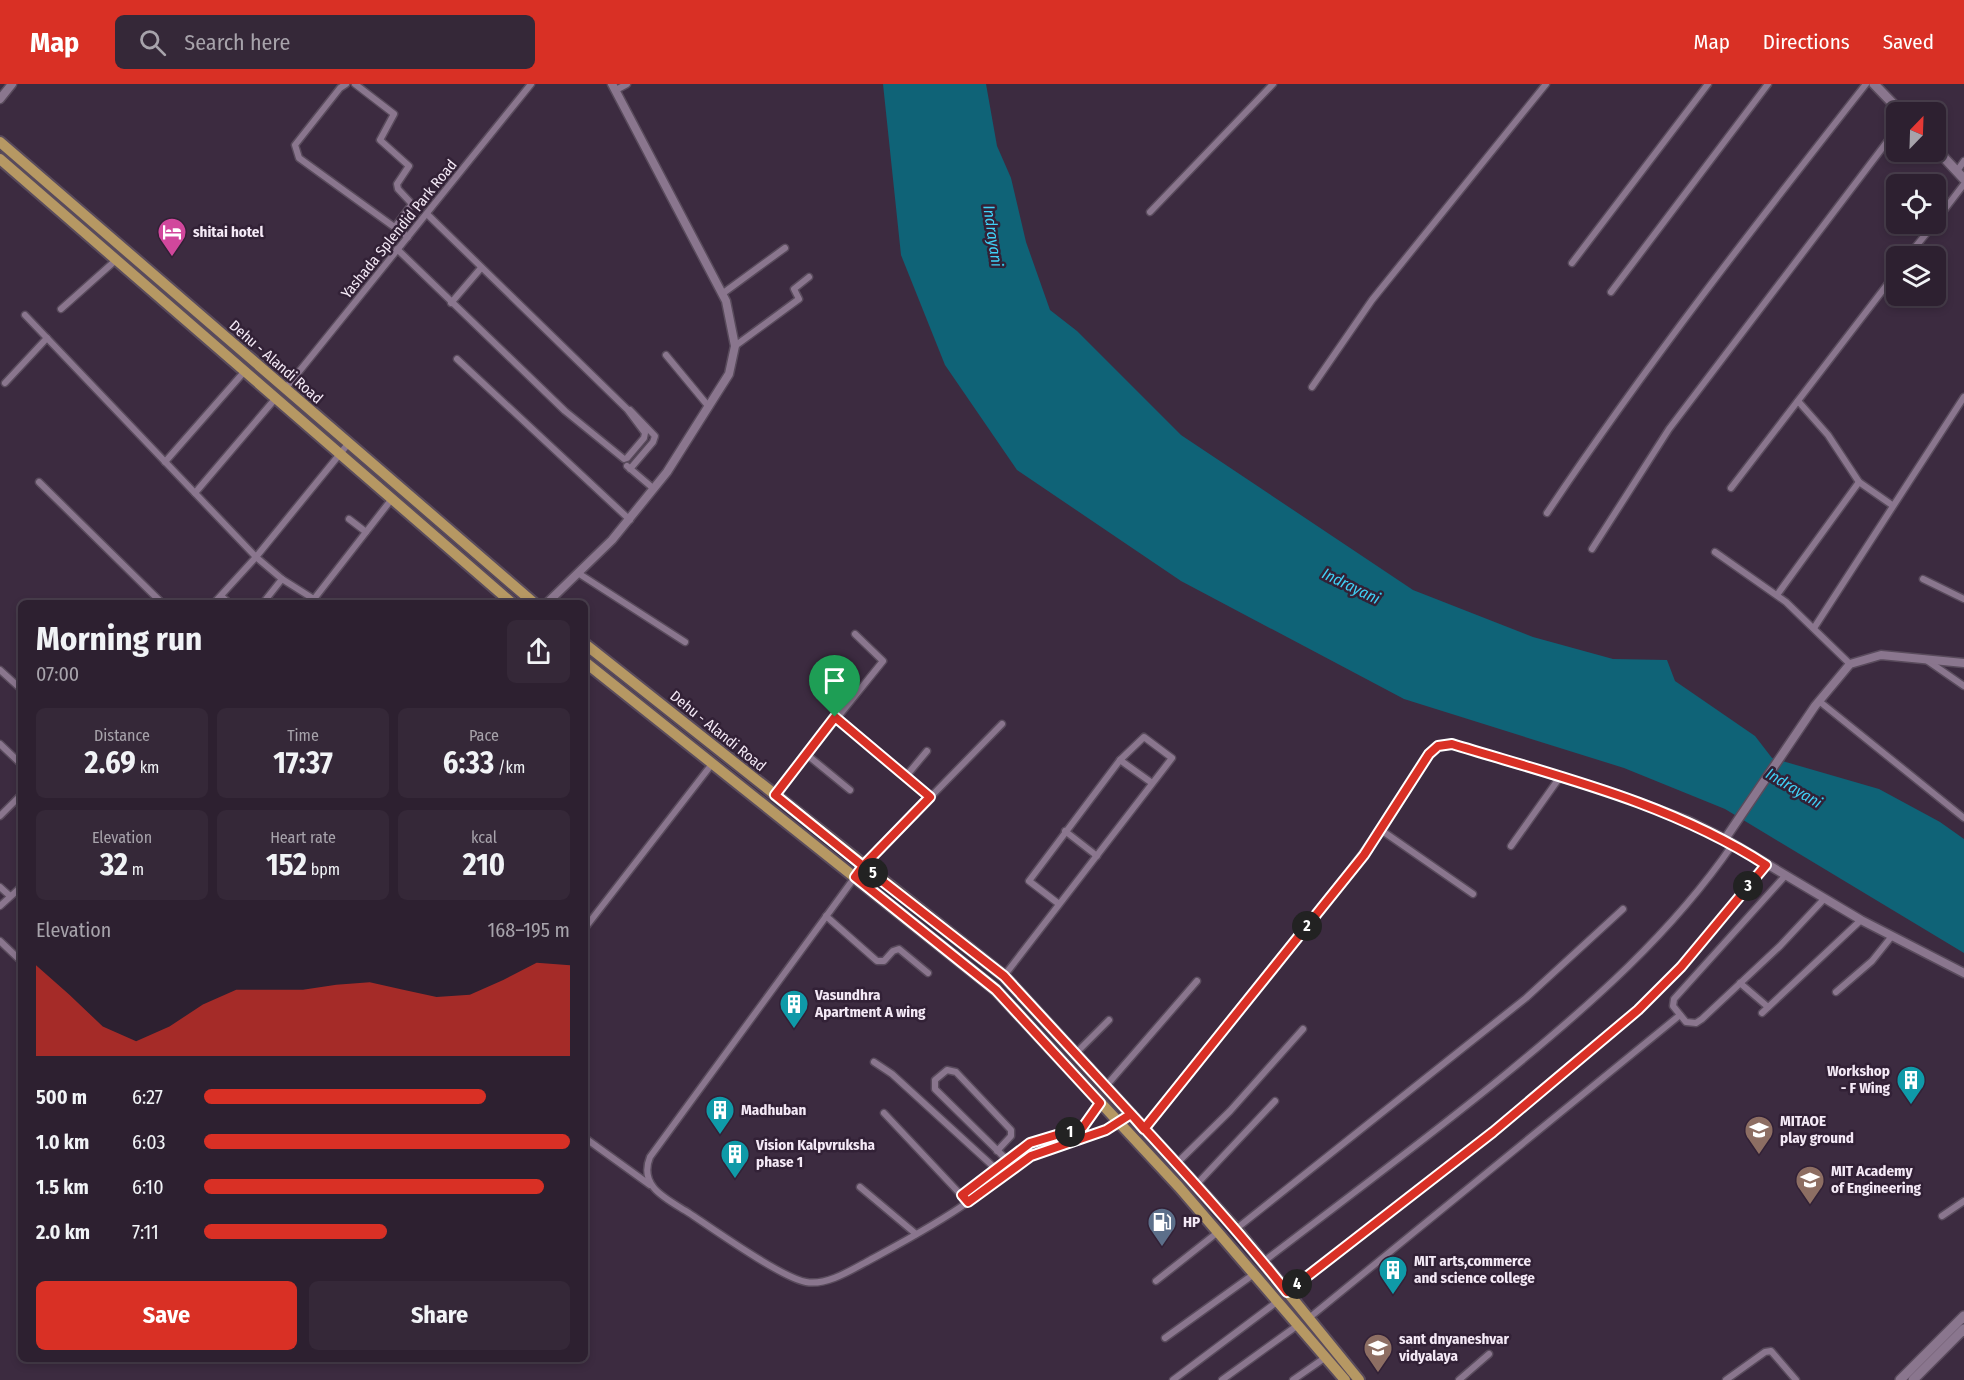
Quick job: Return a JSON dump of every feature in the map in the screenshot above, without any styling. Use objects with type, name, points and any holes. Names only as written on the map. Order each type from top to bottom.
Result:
[{"type":"main road","points":[[1874,84],[1891,102]]},
{"type":"main road","name":"Dehu - Alandi Road","points":[[0,142],[530,600]]},
{"type":"main road","name":"Dehu - Alandi Road","points":[[0,159],[508,600]]},
{"type":"main road","points":[[1946,160],[1964,179]]},
{"type":"main road","points":[[135,276],[144,267]]},
{"type":"main road","name":"Dehu - Alandi Road","points":[[588,646],[1004,976],[1178,1163],[1236,1229],[1359,1380]]},
{"type":"main road","name":"Dehu - Alandi Road","points":[[588,664],[996,990],[1218,1232],[1345,1380]]},
{"type":"main road","points":[[1900,1380],[1919,1368],[1963,1325]]},
{"type":"main road","points":[[1913,1380],[1919,1368]]},
{"type":"street","points":[[0,99],[12,84]]},
{"type":"street","points":[[346,84],[340,88],[295,145],[299,158],[408,237]]},
{"type":"street","points":[[355,84],[394,114],[380,140],[409,166],[397,184],[398,189],[412,204],[395,227]]},
{"type":"street","name":"Yashada Splendid Park Road","points":[[285,389],[531,84]]},
{"type":"street","points":[[550,600],[630,520],[654,489],[710,407],[729,374],[735,346],[733,326],[722,294],[614,87],[627,84]]},
{"type":"street","points":[[1150,212],[1273,84]]},
{"type":"street","points":[[1312,387],[1372,300],[1546,84]]},
{"type":"street","points":[[1572,263],[1708,84]]},
{"type":"street","points":[[1611,292],[1768,84]]},
{"type":"street","points":[[1547,513],[1587,454],[1766,211],[1866,84]]},
{"type":"street","points":[[1592,549],[1680,413],[1886,143]]},
{"type":"street","points":[[1957,171],[1964,161]]},
{"type":"street","points":[[1946,207],[1964,184]]},
{"type":"street","points":[[397,249],[565,411],[624,459],[644,438],[645,433],[627,409],[427,214]]},
{"type":"street","points":[[1916,246],[1925,234]]},
{"type":"street","points":[[722,294],[785,248]]},
{"type":"street","points":[[61,309],[116,260]]},
{"type":"street","points":[[451,303],[481,268]]},
{"type":"street","points":[[735,346],[799,299],[794,289],[809,277]]},
{"type":"street","points":[[1731,488],[1886,286]]},
{"type":"street","points":[[25,315],[256,557],[282,579],[315,600]]},
{"type":"street","points":[[5,383],[47,338]]},
{"type":"street","points":[[666,355],[710,407]]},
{"type":"street","points":[[457,359],[630,520]]},
{"type":"street","points":[[165,462],[244,372]]},
{"type":"street","points":[[1814,628],[1964,397]]},
{"type":"street","points":[[195,493],[275,399]]},
{"type":"street","points":[[1798,401],[1828,435],[1859,482],[1892,505]]},
{"type":"street","points":[[627,409],[633,411],[655,436],[654,442],[629,467],[654,489]]},
{"type":"street","points":[[216,600],[256,557],[348,444]]},
{"type":"street","points":[[39,482],[159,600]]},
{"type":"street","points":[[1777,596],[1859,482]]},
{"type":"street","points":[[318,600],[391,500]]},
{"type":"street","points":[[349,519],[366,532]]},
{"type":"street","points":[[1715,552],[1777,596],[1814,628],[1850,664]]},
{"type":"street","points":[[578,573],[685,642]]},
{"type":"street","points":[[265,600],[282,579]]},
{"type":"street","points":[[1923,579],[1964,599]]},
{"type":"street","points":[[221,596],[226,600]]},
{"type":"street","points":[[775,795],[835,717],[883,661],[855,634]]},
{"type":"street","points":[[1263,1262],[1470,1103],[1580,1013],[1624,972],[1680,912],[1729,841],[1732,830],[1817,704],[1850,664],[1881,655],[1964,663]]},
{"type":"street","points":[[1924,659],[1964,686]]},
{"type":"street","points":[[0,670],[18,686]]},
{"type":"street","points":[[1817,704],[1964,818]]},
{"type":"street","points":[[835,717],[907,775],[930,797]]},
{"type":"street","points":[[651,1186],[646,1168],[650,1157],[863,866],[1002,724]]},
{"type":"street","points":[[1004,976],[1172,758],[1144,737],[1120,760],[1029,881],[1059,904]]},
{"type":"street","points":[[0,744],[18,761]]},
{"type":"street","points":[[1144,1129],[1350,873],[1381,830],[1429,754],[1438,746],[1452,744],[1654,806],[1729,841],[1861,920],[1964,973]]},
{"type":"street","points":[[907,775],[927,751]]},
{"type":"street","points":[[806,754],[849,790]]},
{"type":"street","points":[[1120,760],[1152,783]]},
{"type":"street","points":[[588,924],[712,764]]},
{"type":"street","points":[[1511,846],[1560,777]]},
{"type":"street","points":[[0,816],[18,798]]},
{"type":"street","points":[[1381,830],[1473,894]]},
{"type":"street","points":[[1065,831],[1097,856]]},
{"type":"street","points":[[1287,1292],[1493,1132],[1638,1010],[1681,967],[1766,865]]},
{"type":"street","points":[[1785,876],[1674,999],[1673,1006],[1686,1022],[1696,1023],[1740,983],[1824,899]]},
{"type":"street","points":[[0,887],[10,896]]},
{"type":"street","points":[[0,906],[18,889]]},
{"type":"street","points":[[1236,1229],[1526,998],[1623,909]]},
{"type":"street","points":[[826,916],[877,961],[884,962],[893,951],[899,949],[928,973]]},
{"type":"street","points":[[1762,1013],[1861,920]]},
{"type":"street","points":[[1836,992],[1872,961],[1892,936]]},
{"type":"street","points":[[0,941],[18,958]]},
{"type":"street","points":[[1106,1086],[1197,981]]},
{"type":"street","points":[[1740,983],[1768,1007]]},
{"type":"street","points":[[1309,1318],[1680,1015]]},
{"type":"street","points":[[1076,1053],[1109,1020]]},
{"type":"street","points":[[1178,1163],[1230,1111],[1303,1029]]},
{"type":"street","points":[[874,1062],[892,1074],[996,1168]]},
{"type":"street","points":[[997,1151],[1011,1136],[1011,1130],[956,1072],[947,1070],[936,1080],[935,1089],[997,1151],[1006,1160]]},
{"type":"street","points":[[1196,1185],[1275,1101]]},
{"type":"street","points":[[962,1195],[1006,1160],[1037,1140],[1083,1127],[1100,1103]]},
{"type":"street","points":[[884,1113],[968,1202]]},
{"type":"street","points":[[588,1140],[651,1186],[658,1194],[790,1276],[806,1282],[831,1278],[854,1268],[968,1202],[1031,1156],[1119,1124],[1131,1114]]},
{"type":"street","points":[[860,1188],[916,1234]]},
{"type":"street","points":[[1942,1216],[1964,1201]]},
{"type":"street","points":[[1156,1281],[1218,1232]]},
{"type":"street","points":[[1166,1338],[1254,1274]]},
{"type":"street","points":[[1173,1380],[1278,1301]]},
{"type":"street","points":[[1222,1380],[1298,1324]]},
{"type":"street","points":[[1726,1380],[1765,1352],[1771,1351],[1796,1380]]},
{"type":"street","points":[[1459,1380],[1490,1354]]},
{"type":"street","points":[[1293,1380],[1326,1356]]},
{"type":"water","name":"Indrayani","points":[[883,84],[986,84],[997,146],[1011,178],[1026,242],[1050,310],[1077,331],[1181,435],[1413,590],[1533,637],[1613,659],[1667,660],[1675,681],[1755,736],[1772,758],[1879,789],[1940,822],[1964,839],[1964,953],[1725,809],[1624,768],[1404,699],[1181,581],[1017,470],[945,365],[901,255]]},
{"type":"place","name":"shitai hotel","points":[[172,258]]},
{"type":"place","name":"Vasundhra Apartment A wing","points":[[794,1030]]},
{"type":"place","name":"Workshop - F Wing","points":[[1911,1106]]},
{"type":"place","name":"Madhuban","points":[[720,1136]]},
{"type":"place","name":"MITAOE play ground","points":[[1759,1156]]},
{"type":"place","name":"Vision Kalpvruksha phase 1","points":[[735,1180]]},
{"type":"place","name":"MIT Academy of Engineering","points":[[1810,1206]]},
{"type":"place","name":"HP","points":[[1162,1248]]},
{"type":"place","name":"MIT arts,commerce and science college","points":[[1393,1296]]},
{"type":"place","name":"sant dnyaneshvar vidyalaya","points":[[1378,1374]]},
{"type":"route","points":[[835,717],[775,795],[863,866],[855,877],[996,990],[1100,1103],[1083,1127],[1024,1146],[962,1195],[968,1202],[1041,1150],[1089,1137],[1119,1124],[1131,1114],[1144,1129],[1364,855],[1429,754],[1438,746],[1452,744],[1654,806],[1725,839],[1766,865],[1681,967],[1638,1010],[1493,1132],[1287,1292],[1178,1163],[1144,1129],[1131,1114],[1106,1086],[1076,1053],[1004,976],[863,866],[930,797],[881,753],[835,717]]}]
